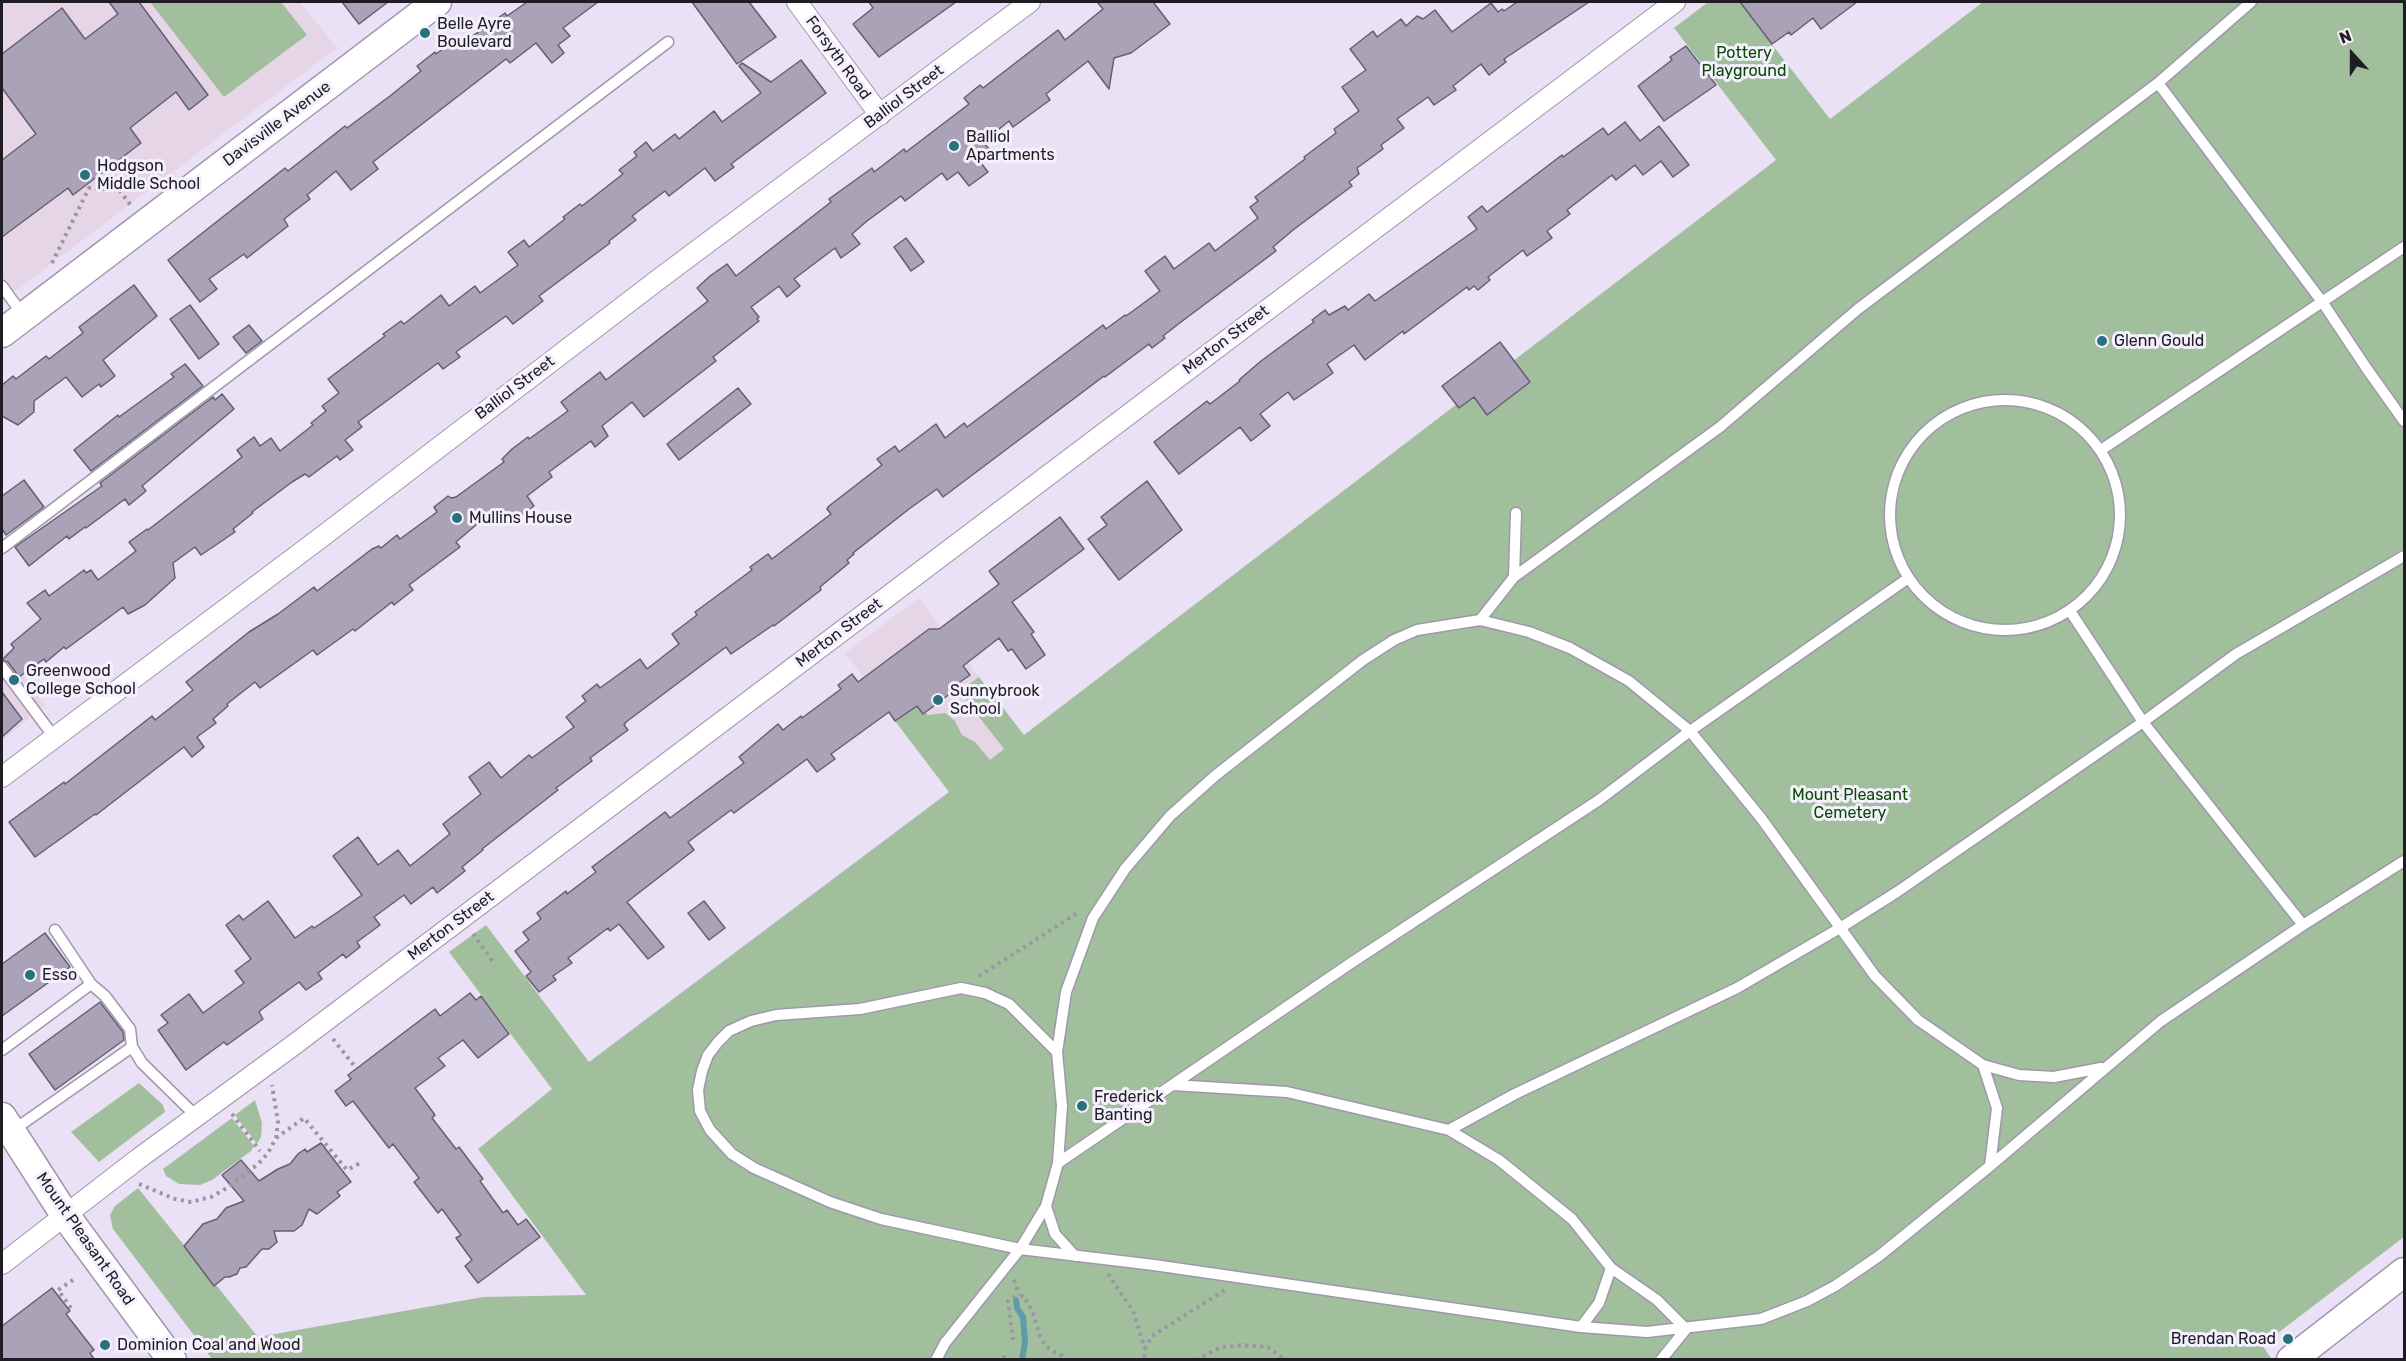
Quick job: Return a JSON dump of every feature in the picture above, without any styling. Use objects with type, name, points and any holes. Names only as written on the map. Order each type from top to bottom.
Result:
[{"type":"street","name":"Davisville Avenue","points":[[13,325],[437,2]]},
{"type":"street","name":"Forsyth Road","points":[[796,2],[880,115]]},
{"type":"street","name":"Balliol Street","points":[[2,777],[319,539],[659,279],[1030,2]]},
{"type":"street","name":"Merton Street","points":[[2,1264],[1675,2]]},
{"type":"street","name":"Mount Pleasant Road","points":[[6,1124],[65,1215],[171,1359]]},
{"type":"street","points":[[2290,1359],[2404,1272]]},
{"type":"street","points":[[2317,1359],[2404,1292]]},
{"type":"lane","points":[[1480,620],[1514,577],[1720,427],[1858,309],[2158,83],[2251,2]]},
{"type":"lane","points":[[2,548],[668,42]]},
{"type":"lane","points":[[2158,83],[2323,303],[2404,421]]},
{"type":"lane","points":[[2101,450],[2323,303],[2404,246]]},
{"type":"lane","points":[[2,286],[13,325]]},
{"type":"lane","points":[[1997,399],[2037,404],[2073,422],[2101,450],[2116,483],[2121,519],[2116,546],[2114,555],[2097,586],[2070,611],[2037,627],[2000,631],[1982,628],[1964,624],[1932,606],[1907,579],[1891,542],[1889,502],[1900,464],[1924,431],[1949,414],[1958,409],[1997,399]]},
{"type":"lane","points":[[1514,577],[1516,513]]},
{"type":"lane","points":[[1449,1130],[1515,1095],[1737,988],[1840,928],[1897,892],[2143,722],[2236,654],[2404,556]]},
{"type":"lane","points":[[1058,1163],[1351,963],[1599,800],[1690,731],[1907,579]]},
{"type":"lane","points":[[2070,611],[2143,722],[2303,925]]},
{"type":"lane","points":[[936,1359],[951,1335],[1020,1249],[1046,1206],[1058,1163],[1062,1106],[1057,1052],[1066,992],[1093,918],[1109,893],[1125,869],[1170,816],[1216,775],[1363,660],[1394,640],[1417,630],[1480,620],[1529,632],[1570,648],[1629,681],[1690,731],[1761,818],[1875,976],[1918,1020],[1983,1065],[2019,1075],[2054,1077],[2103,1068]]},
{"type":"lane","points":[[2,667],[54,737]]},
{"type":"lane","points":[[1057,1052],[1009,1004],[985,993],[961,988],[860,1009],[776,1015],[751,1021],[729,1031],[708,1055],[698,1090],[700,1111],[710,1130],[732,1154],[754,1168],[830,1202],[881,1219],[1020,1249],[1097,1257],[1581,1327],[1647,1332],[1761,1319],[1808,1301],[1835,1286],[1903,1237],[2161,1021],[2303,925],[2404,861]]},
{"type":"lane","points":[[55,930],[91,984],[105,996],[130,1029],[132,1047],[142,1063],[196,1116]]},
{"type":"lane","points":[[2,1050],[91,984]]},
{"type":"lane","points":[[6,1124],[132,1047]]},
{"type":"lane","points":[[1983,1065],[1997,1108],[1990,1166]]},
{"type":"lane","points":[[1173,1085],[1287,1092],[1449,1130],[1499,1160],[1572,1219],[1611,1268],[1657,1300],[1686,1329]]},
{"type":"lane","points":[[1046,1206],[1056,1234],[1075,1256]]},
{"type":"lane","points":[[1581,1327],[1599,1303],[1611,1268]]},
{"type":"lane","points":[[1661,1359],[1686,1329]]},
{"type":"path","points":[[48,272],[89,188],[104,189],[123,182],[129,171],[128,162]]},
{"type":"path","points":[[116,184],[132,207]]},
{"type":"path","points":[[961,988],[1109,893]]},
{"type":"path","points":[[472,933],[494,963]]},
{"type":"path","points":[[333,1038],[356,1068]]},
{"type":"path","points":[[139,1184],[175,1199],[191,1202],[201,1201],[227,1188],[258,1164],[268,1153],[276,1138],[278,1122],[272,1084]]},
{"type":"path","points":[[232,1114],[260,1151]]},
{"type":"path","points":[[276,1138],[304,1118],[347,1170],[362,1162]]},
{"type":"path","points":[[1097,1257],[1133,1311],[1145,1349]]},
{"type":"path","points":[[1144,1359],[1145,1349],[1152,1336],[1223,1293],[1236,1278]]},
{"type":"path","points":[[71,1308],[58,1290],[73,1280]]},
{"type":"path","points":[[1013,1340],[1008,1301],[1023,1296],[1032,1310],[1041,1339],[1049,1349],[1065,1359]]},
{"type":"path","points":[[1196,1359],[1221,1347],[1243,1345],[1268,1347],[1285,1359]]},
{"type":"path","points":[[995,1359],[1005,1357],[1005,1359]]},
{"type":"shaded area","name":"Hodgson Middle School","points":[[2,2],[300,2],[337,48],[2,301]]},
{"type":"shaded area","name":"Sunnybrook School","points":[[919,598],[1023,735],[949,791],[845,653]]},
{"type":"shaded area","name":"Greenwood College School","points":[[2,647],[45,705],[2,741]]},
{"type":"green space","points":[[150,2],[281,2],[307,35],[224,97]]},
{"type":"green space","name":"Mount Pleasant Cemetery","points":[[1708,2],[1739,2],[1830,119],[1983,2],[2404,2],[2404,1237],[2262,1345],[2271,1358],[212,1359],[113,1229],[110,1215],[115,1206],[138,1188],[258,1337],[483,1297],[586,1295],[478,1149],[552,1089],[449,952],[486,925],[589,1062],[949,792],[895,721],[917,706],[928,715],[945,713],[955,721],[962,735],[975,742],[990,760],[1004,749],[961,690],[979,677],[1024,735],[1776,160],[1674,28]]},
{"type":"green space","points":[[139,1083],[163,1105],[165,1112],[99,1162],[71,1132]]},
{"type":"green space","points":[[255,1100],[262,1123],[261,1137],[257,1144],[235,1115]]},
{"type":"green space","points":[[232,1118],[254,1146],[251,1151],[212,1180],[200,1185],[179,1184],[166,1176],[163,1169]]},
{"type":"building","points":[[109,2],[139,2],[208,95],[189,110],[176,92],[130,128],[141,143],[73,195],[68,188],[2,237],[2,160],[36,134],[2,88],[2,54],[62,8],[85,39],[118,14]]},
{"type":"building","points":[[342,2],[388,2],[359,24]]},
{"type":"building","points":[[527,2],[598,2],[563,28],[570,36],[558,45],[564,53],[552,63],[536,43],[510,63],[506,59],[373,162],[378,169],[351,190],[336,171],[307,195],[310,199],[284,219],[288,226],[247,258],[244,254],[209,279],[217,289],[200,302],[168,260],[285,168],[288,171],[345,126],[347,128],[390,96],[421,71],[417,66],[435,52],[436,54],[448,45],[450,49],[459,43],[460,45],[505,13],[507,16]]},
{"type":"building","points":[[692,2],[749,2],[776,37],[737,64]]},
{"type":"building","points":[[869,2],[956,2],[879,57],[853,24],[873,8]]},
{"type":"building","points":[[1097,2],[1153,2],[1170,24],[1131,53],[1114,58],[1109,89],[1088,61],[1046,94],[1050,100],[1013,127],[1009,121],[983,142],[989,149],[977,158],[988,172],[969,186],[958,172],[947,180],[942,173],[905,201],[901,196],[852,234],[860,244],[841,258],[835,248],[794,279],[800,286],[787,297],[779,286],[751,307],[759,317],[757,319],[759,321],[713,357],[716,361],[644,417],[632,402],[602,426],[608,436],[595,447],[591,441],[549,472],[552,477],[527,496],[534,506],[518,518],[516,515],[504,524],[498,515],[494,518],[490,513],[456,542],[460,547],[409,585],[413,590],[394,605],[392,602],[355,631],[353,629],[317,655],[313,650],[260,688],[255,682],[227,704],[228,706],[213,719],[216,723],[197,737],[204,747],[192,757],[184,747],[96,815],[35,857],[9,822],[64,782],[65,784],[152,716],[155,720],[193,690],[186,682],[249,632],[314,587],[317,591],[372,549],[379,546],[381,548],[397,535],[400,539],[437,512],[434,507],[448,496],[456,497],[504,462],[502,459],[512,449],[568,411],[561,402],[600,372],[606,380],[708,301],[697,288],[710,276],[727,264],[736,276],[831,202],[829,199],[872,168],[874,172],[904,149],[906,152],[969,104],[964,98],[980,85],[983,88],[1058,30],[1065,40],[1103,9]]},
{"type":"building","points":[[1517,2],[1589,2],[1504,59],[1506,62],[1489,75],[1481,64],[1453,86],[1456,90],[1434,105],[1428,97],[1397,119],[1404,128],[1381,145],[1383,149],[1357,168],[1359,174],[1349,182],[1352,186],[1273,247],[1276,251],[1163,336],[1165,338],[1152,348],[1149,344],[1104,376],[943,497],[937,489],[909,509],[853,553],[847,560],[849,563],[820,587],[821,590],[774,626],[731,654],[726,647],[626,722],[624,725],[628,730],[590,758],[592,761],[556,788],[558,790],[482,849],[462,867],[465,871],[437,893],[433,887],[411,904],[404,895],[374,917],[380,925],[357,942],[360,947],[346,958],[343,954],[318,973],[322,979],[306,990],[299,982],[259,1012],[263,1019],[227,1045],[224,1042],[186,1070],[158,1030],[168,1023],[161,1015],[189,994],[203,1013],[244,983],[235,971],[251,959],[226,925],[239,915],[243,920],[268,901],[295,938],[335,914],[362,895],[333,856],[358,837],[378,865],[398,850],[410,866],[450,834],[443,824],[481,794],[469,777],[489,762],[501,778],[529,755],[532,758],[574,727],[566,717],[586,701],[582,696],[597,684],[600,688],[640,659],[647,669],[679,644],[672,634],[697,615],[695,612],[752,570],[750,567],[768,554],[772,559],[831,514],[827,509],[829,506],[882,465],[877,459],[895,446],[899,452],[936,424],[945,438],[964,423],[967,427],[1103,325],[1106,329],[1160,291],[1145,271],[1165,256],[1174,269],[1209,243],[1215,251],[1258,218],[1250,207],[1258,201],[1255,197],[1305,159],[1304,157],[1336,133],[1334,129],[1359,111],[1342,87],[1366,70],[1350,49],[1373,31],[1377,37],[1401,19],[1406,26],[1417,16],[1423,19],[1435,10],[1452,32],[1491,3],[1498,12],[1502,9],[1504,11]]},
{"type":"building","points":[[1740,2],[1857,2],[1821,29],[1813,18],[1791,35],[1789,32],[1772,44]]},
{"type":"building","points":[[1686,46],[1716,85],[1664,121],[1638,86]]},
{"type":"building","points":[[801,60],[826,93],[731,164],[734,167],[715,181],[705,168],[669,196],[665,191],[632,216],[636,220],[609,241],[610,243],[539,296],[543,301],[513,324],[506,316],[456,352],[460,357],[443,369],[438,363],[358,422],[362,427],[345,440],[353,450],[340,460],[337,456],[309,477],[305,474],[292,482],[252,512],[233,529],[235,532],[201,555],[195,547],[173,563],[175,578],[145,605],[128,614],[123,607],[66,649],[64,647],[46,662],[44,659],[19,677],[8,662],[2,660],[14,648],[11,644],[41,619],[27,603],[45,590],[49,596],[84,570],[86,573],[91,570],[98,580],[136,551],[129,542],[148,530],[242,457],[237,450],[254,437],[260,446],[271,438],[280,451],[313,425],[311,423],[326,411],[322,406],[339,393],[328,379],[385,336],[383,334],[401,321],[404,324],[441,295],[449,306],[475,286],[480,293],[518,265],[508,252],[524,240],[529,247],[565,219],[563,217],[580,204],[582,206],[623,174],[619,170],[637,156],[634,152],[646,142],[653,151],[675,134],[679,139],[714,111],[722,122],[761,93],[739,66],[742,63],[771,82]]},
{"type":"building","points":[[1625,122],[1640,141],[1659,126],[1689,165],[1673,177],[1661,161],[1643,175],[1635,165],[1616,180],[1612,175],[1567,210],[1570,214],[1547,231],[1552,238],[1527,256],[1523,250],[1488,277],[1490,280],[1478,290],[1474,286],[1469,290],[1467,287],[1365,360],[1354,345],[1327,364],[1333,373],[1294,400],[1288,392],[1260,414],[1270,426],[1251,441],[1240,427],[1179,474],[1154,442],[1207,401],[1210,404],[1240,381],[1261,361],[1314,322],[1312,320],[1325,310],[1329,315],[1345,306],[1348,310],[1369,294],[1375,301],[1477,229],[1468,217],[1482,206],[1487,212],[1562,155],[1563,157],[1603,128],[1608,135]]},
{"type":"building","points":[[906,238],[924,262],[911,271],[894,247]]},
{"type":"building","points":[[134,285],[157,316],[103,360],[115,376],[101,387],[99,384],[82,397],[66,377],[34,401],[34,412],[18,425],[2,416],[2,385],[13,376],[16,379],[46,356],[49,359],[83,333],[79,327]]},
{"type":"building","points":[[190,305],[219,344],[199,359],[170,319]]},
{"type":"building","points":[[249,325],[262,341],[246,353],[233,337]]},
{"type":"building","points":[[1500,342],[1530,382],[1487,415],[1474,397],[1459,408],[1442,386]]},
{"type":"building","points":[[185,364],[203,386],[91,471],[74,450],[118,415],[119,417],[174,377],[171,374]]},
{"type":"building","points":[[738,388],[751,404],[679,460],[667,444]]},
{"type":"building","points":[[222,394],[234,409],[142,486],[146,491],[129,505],[125,499],[69,539],[67,536],[29,566],[15,547],[102,486],[100,483],[213,397],[215,400]]},
{"type":"building","points":[[24,480],[44,507],[6,535],[2,529],[2,496]]},
{"type":"building","points":[[1147,481],[1182,530],[1119,580],[1088,539],[1107,525],[1101,517]]},
{"type":"building","points":[[1060,517],[1084,549],[1012,602],[1034,632],[1031,634],[1045,655],[1026,669],[1012,649],[1008,651],[999,638],[963,666],[970,675],[953,687],[955,690],[923,714],[917,706],[895,721],[889,712],[831,754],[835,759],[817,772],[807,759],[734,813],[731,810],[688,842],[694,850],[627,902],[664,947],[648,959],[619,924],[610,931],[608,928],[568,958],[572,963],[553,976],[556,980],[539,992],[526,976],[531,972],[515,951],[529,940],[523,932],[541,919],[537,913],[596,872],[592,867],[665,812],[670,818],[744,763],[739,757],[778,724],[783,730],[801,716],[802,718],[841,689],[838,685],[852,674],[858,682],[929,629],[939,629],[999,584],[989,571]]},
{"type":"building","points":[[2,692],[22,719],[2,737]]},
{"type":"building","points":[[704,901],[725,928],[709,940],[688,913]]},
{"type":"building","name":"Esso","points":[[45,933],[70,967],[2,1016],[2,964]]},
{"type":"building","points":[[470,993],[476,1000],[481,996],[509,1034],[478,1058],[463,1040],[438,1058],[445,1066],[415,1088],[435,1115],[432,1118],[456,1149],[459,1147],[483,1179],[480,1181],[503,1213],[507,1210],[518,1225],[526,1219],[540,1237],[478,1283],[465,1266],[472,1260],[456,1238],[461,1235],[442,1209],[438,1213],[414,1182],[419,1178],[393,1144],[389,1148],[353,1101],[346,1106],[335,1091],[351,1079],[348,1075],[435,1009],[440,1016]]},
{"type":"building","points":[[100,1002],[123,1032],[124,1040],[55,1090],[29,1054]]},
{"type":"building","points":[[321,1143],[351,1182],[337,1192],[340,1196],[317,1214],[309,1209],[302,1225],[294,1231],[274,1231],[277,1242],[269,1249],[262,1249],[246,1267],[240,1268],[237,1274],[225,1277],[214,1286],[184,1246],[203,1224],[217,1219],[226,1208],[244,1201],[222,1175],[241,1160],[259,1181],[290,1164],[305,1149],[307,1152]]},
{"type":"building","points":[[52,1288],[70,1311],[66,1314],[94,1350],[90,1353],[94,1359],[2,1359],[2,1326]]},
{"type":"waterway","points":[[1016,1300],[1017,1308],[1023,1317],[1025,1342],[1022,1360]]},
{"type":"place","name":"Belle Ayre Boulevard","points":[[425,33]]},
{"type":"place","name":"Balliol Apartments","points":[[954,146]]},
{"type":"place","name":"Hodgson Middle School","points":[[85,175]]},
{"type":"place","name":"Glenn Gould","points":[[2102,341]]},
{"type":"place","name":"Mullins House","points":[[457,518]]},
{"type":"place","name":"Greenwood College School","points":[[14,680]]},
{"type":"place","name":"Sunnybrook School","points":[[938,700]]},
{"type":"place","name":"Esso","points":[[30,975]]},
{"type":"place","name":"Frederick Banting","points":[[1082,1106]]},
{"type":"place","name":"Brendan Road","points":[[2288,1339]]},
{"type":"place","name":"Dominion Coal and Wood","points":[[105,1345]]},
{"type":"park label","name":"Pottery Playground","points":[[1744,62]]}]
